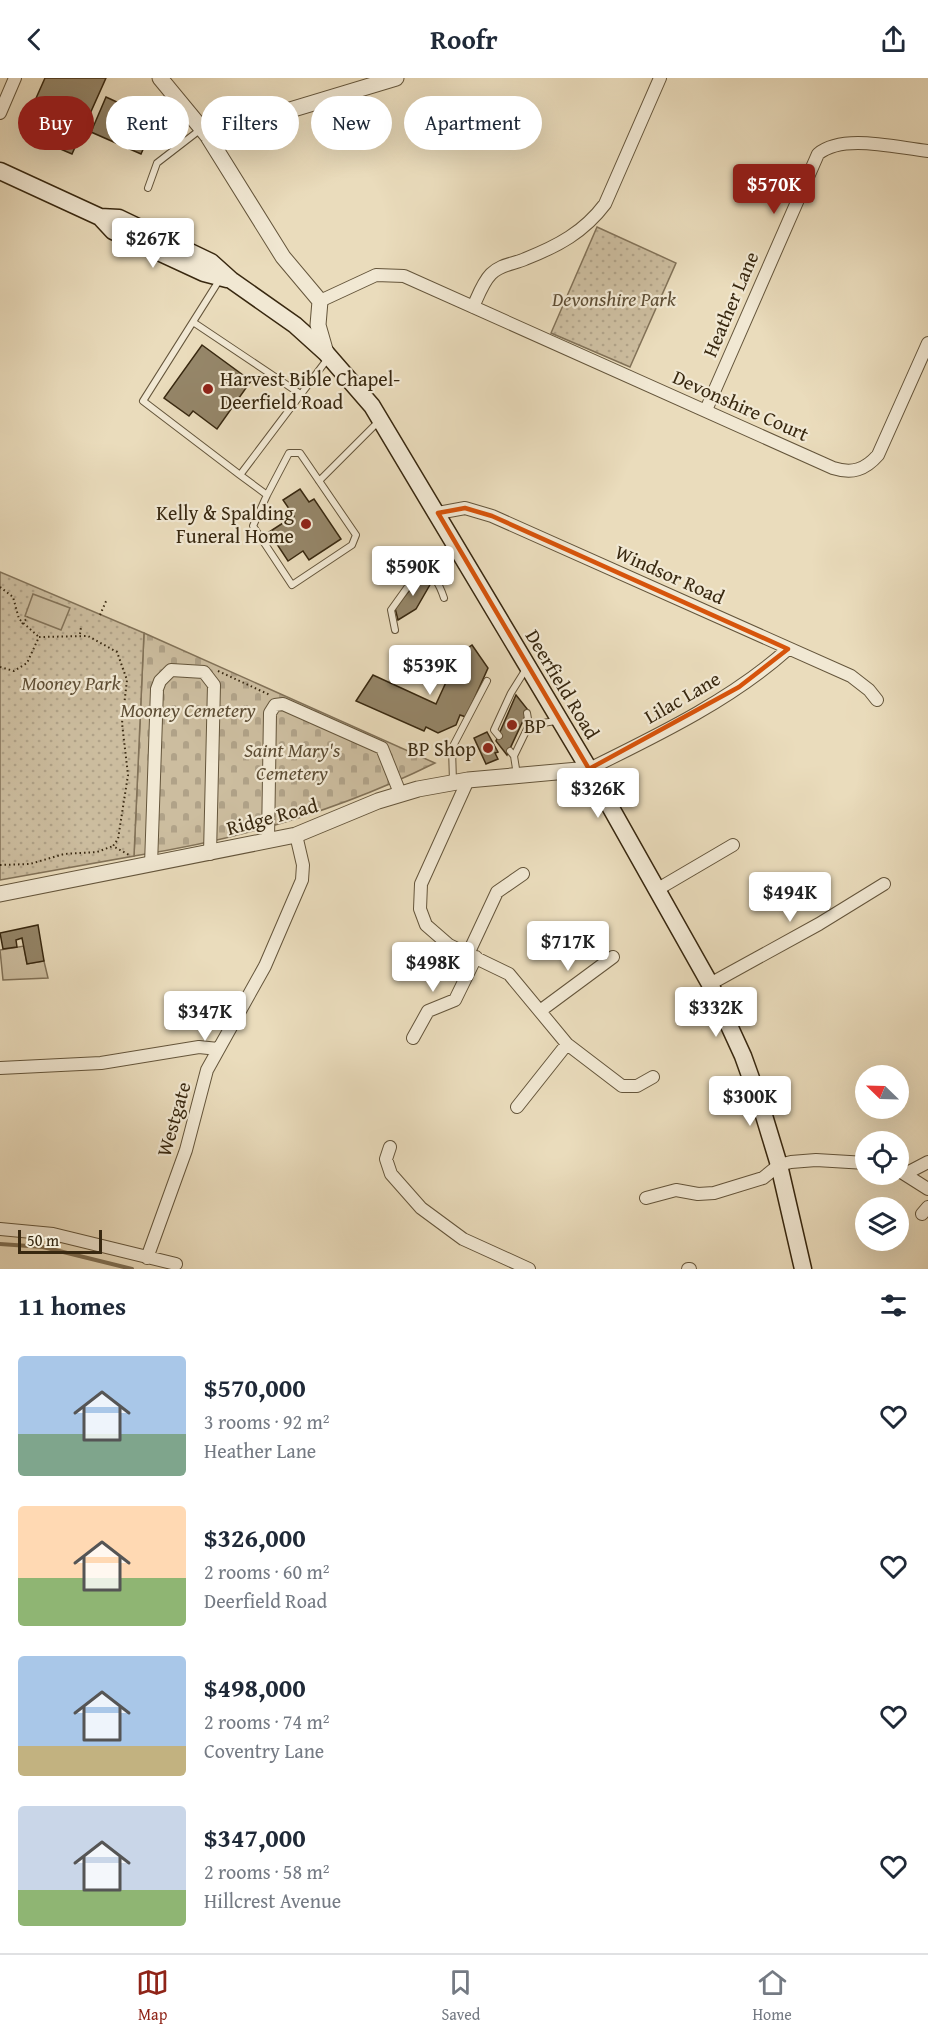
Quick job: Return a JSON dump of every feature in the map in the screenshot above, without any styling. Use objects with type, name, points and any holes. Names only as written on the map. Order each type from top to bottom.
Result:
[{"type":"main road","name":"Deerfield Road","points":[[0,171],[100,217],[119,218],[211,262],[226,279],[295,325],[328,355],[381,420],[589,769],[710,984],[743,1056],[779,1165],[803,1269]]},
{"type":"street","points":[[0,113],[15,78]]},
{"type":"street","points":[[160,78],[201,128]]},
{"type":"street","points":[[299,105],[396,78]]},
{"type":"street","points":[[473,307],[490,275],[498,269],[550,249],[575,236],[592,221],[605,204],[660,78]]},
{"type":"street","name":"Heather Lane","points":[[706,410],[818,154],[826,147],[843,142],[928,151]]},
{"type":"street","points":[[215,150],[283,257],[320,302],[318,325],[328,355]]},
{"type":"street","name":"Devonshire Court","points":[[320,302],[366,278],[384,273],[404,276],[833,468],[850,471],[862,469],[878,455],[928,343]]},
{"type":"street","name":"Windsor Road","points":[[438,513],[465,508],[492,516],[851,676],[869,690],[877,700]]},
{"type":"street","name":"Lilac Lane","points":[[589,769],[622,755],[739,687],[764,670],[788,649]]},
{"type":"street","points":[[152,859],[157,689],[160,681],[171,670],[204,672],[211,678],[216,695],[210,854]]},
{"type":"street","points":[[268,841],[270,713],[276,705],[283,704],[382,748],[400,793]]},
{"type":"street","name":"Ridge Road","points":[[0,894],[152,859],[210,854],[296,835],[400,793],[460,781],[589,769]]},
{"type":"street","points":[[460,781],[424,876],[419,898],[426,925],[440,939],[509,974],[567,1044],[621,1086],[637,1086],[653,1077]]},
{"type":"street","name":"Westgate","points":[[147,1258],[186,1150],[207,1070],[265,966],[302,880],[303,866],[296,835]]},
{"type":"street","points":[[658,889],[733,844]]},
{"type":"street","points":[[413,1038],[428,1011],[455,1000],[497,892],[523,874]]},
{"type":"street","points":[[710,984],[819,924],[884,884]]},
{"type":"street","points":[[540,1011],[613,957]]},
{"type":"street","points":[[517,1107],[567,1044]]},
{"type":"street","points":[[0,1068],[101,1063],[200,1047],[218,1049]]},
{"type":"street","points":[[390,1147],[386,1158],[391,1174],[421,1208],[463,1239],[529,1269]]},
{"type":"street","points":[[646,1198],[676,1190],[698,1194],[714,1193],[763,1178],[779,1165],[816,1160],[855,1162]]},
{"type":"street","points":[[909,1169],[928,1162]]},
{"type":"street","points":[[909,1175],[928,1189]]},
{"type":"street","points":[[0,1229],[53,1234],[176,1264]]},
{"type":"lane","points":[[148,188],[157,163],[201,134]]},
{"type":"lane","points":[[226,279],[193,322],[143,400],[267,495]]},
{"type":"lane","points":[[193,322],[299,393]]},
{"type":"lane","points":[[240,475],[328,355]]},
{"type":"lane","points":[[319,481],[381,420]]},
{"type":"lane","points":[[289,453],[300,453],[357,535],[352,545],[292,585],[253,526],[267,495],[289,453]]},
{"type":"lane","points":[[395,630],[391,610],[419,571],[430,574],[438,583],[444,598]]},
{"type":"lane","points":[[499,736],[494,730],[528,666]]},
{"type":"lane","points":[[460,781],[452,748],[487,681]]},
{"type":"lane","points":[[505,706],[510,712]]},
{"type":"lane","points":[[527,713],[527,729]]},
{"type":"lane","points":[[500,718],[504,724]]},
{"type":"lane","points":[[518,776],[512,753],[517,742],[527,729],[560,720]]},
{"type":"lane","points":[[521,726],[527,729]]},
{"type":"path","points":[[0,587],[13,597],[20,619],[39,637],[60,638],[80,634],[94,638],[117,652],[127,680],[122,723],[128,775],[118,839],[113,846],[97,852],[64,854],[30,864],[0,866]]},
{"type":"path","points":[[100,615],[107,599]]},
{"type":"path","points":[[23,623],[28,617]]},
{"type":"path","points":[[80,634],[81,627]]},
{"type":"path","points":[[0,667],[14,671],[27,663],[39,637]]},
{"type":"path","points":[[90,644],[94,638]]},
{"type":"path","points":[[204,672],[217,671],[272,696],[276,705]]},
{"type":"path","points":[[113,846],[134,857],[152,859]]},
{"type":"highlighted area","points":[[465,508],[492,516],[788,649],[739,687],[589,769],[438,513]]},
{"type":"green space","name":"Devonshire Park","points":[[597,227],[676,263],[630,367],[551,333]]},
{"type":"green space","name":"Mooney Park","points":[[0,572],[144,633],[134,856],[0,880]]},
{"type":"green space","points":[[33,594],[70,608],[61,630],[25,616]]},
{"type":"green space","points":[[144,633],[435,763],[363,795],[288,821],[212,841],[134,856]]},
{"type":"green space","points":[[24,946],[27,964],[44,961],[48,978],[3,980],[0,950]]},
{"type":"building","points":[[45,78],[106,78],[94,105],[94,96],[37,96]]},
{"type":"building","points":[[106,97],[106,139],[94,133],[94,125]]},
{"type":"building","name":"Harvest Bible Chapel- Deerfield Road","points":[[202,345],[251,381],[217,429],[193,411],[189,416],[164,398]]},
{"type":"building","name":"Kelly & Spalding Funeral Home","points":[[300,489],[309,502],[314,499],[341,539],[309,560],[303,551],[288,561],[269,532],[294,516],[283,500]]},
{"type":"building","points":[[422,575],[429,577],[431,583],[416,609],[398,620],[395,608]]},
{"type":"building","points":[[472,645],[488,668],[466,717],[460,715],[456,725],[438,733],[426,727],[424,731],[356,701],[373,675],[436,704],[459,654]]},
{"type":"building","name":"BP","points":[[516,695],[528,710],[507,755],[496,741]]},
{"type":"building","name":"BP Shop","points":[[487,732],[498,752],[495,753],[498,759],[486,764],[474,738]]},
{"type":"building","points":[[38,925],[44,961],[27,964],[22,938],[16,940],[17,947],[3,949],[0,933]]},
{"type":"waterway","points":[[0,1244],[43,1247],[132,1269]]},
{"type":"place","name":"Harvest Bible Chapel- Deerfield Road","points":[[208,389]]},
{"type":"place","name":"Kelly & Spalding Funeral Home","points":[[306,524]]},
{"type":"place","name":"BP","points":[[512,725]]},
{"type":"place","name":"BP Shop","points":[[488,748]]},
{"type":"park label","name":"Mooney Cemetery","points":[[188,709]]},
{"type":"park label","name":"Saint Mary's Cemetery","points":[[292,760]]}]
